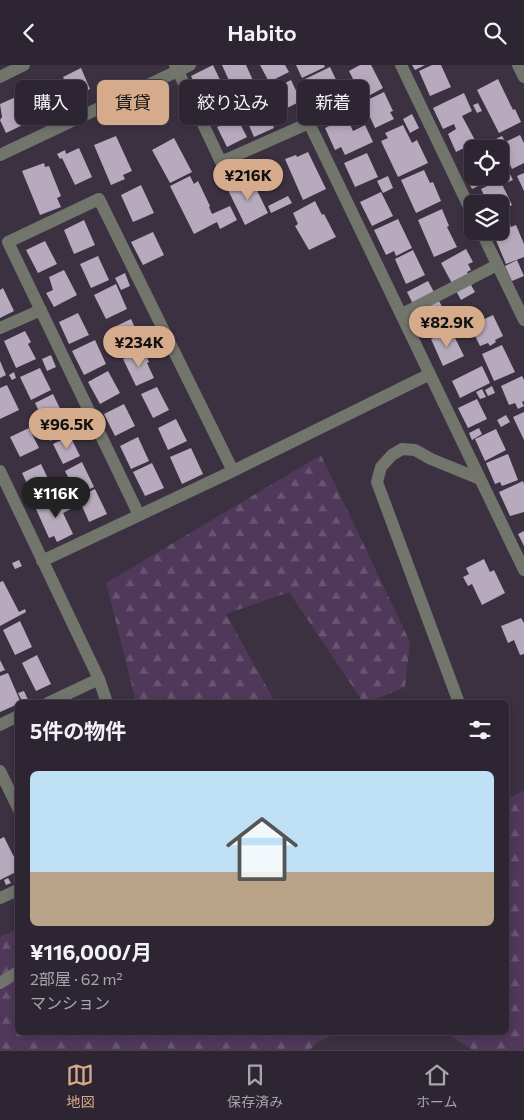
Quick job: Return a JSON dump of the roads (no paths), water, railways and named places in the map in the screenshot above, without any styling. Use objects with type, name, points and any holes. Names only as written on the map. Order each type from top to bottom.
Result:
[{"type":"street","points":[[0,77],[24,65]]},
{"type":"street","points":[[0,155],[176,68],[190,65]]},
{"type":"street","points":[[401,65],[464,196]]},
{"type":"street","points":[[518,65],[524,77]]},
{"type":"street","points":[[176,68],[221,162],[309,123],[524,570]]},
{"type":"street","points":[[139,515],[8,243],[99,199],[233,471]]},
{"type":"street","points":[[486,240],[524,320]]},
{"type":"street","points":[[402,314],[498,265]]},
{"type":"street","points":[[0,329],[41,310]]},
{"type":"street","points":[[42,561],[233,471],[430,374]]},
{"type":"street","points":[[459,700],[377,482],[381,467],[392,455],[402,449],[415,450],[431,459],[480,479]]},
{"type":"street","points":[[0,471],[99,679],[106,700]]},
{"type":"street","points":[[54,700],[99,679]]},
{"type":"street","points":[[0,725],[15,718]]},
{"type":"street","points":[[1,775],[15,802]]},
{"type":"street","points":[[0,898],[15,891]]},
{"type":"street","points":[[0,983],[15,974]]}]
